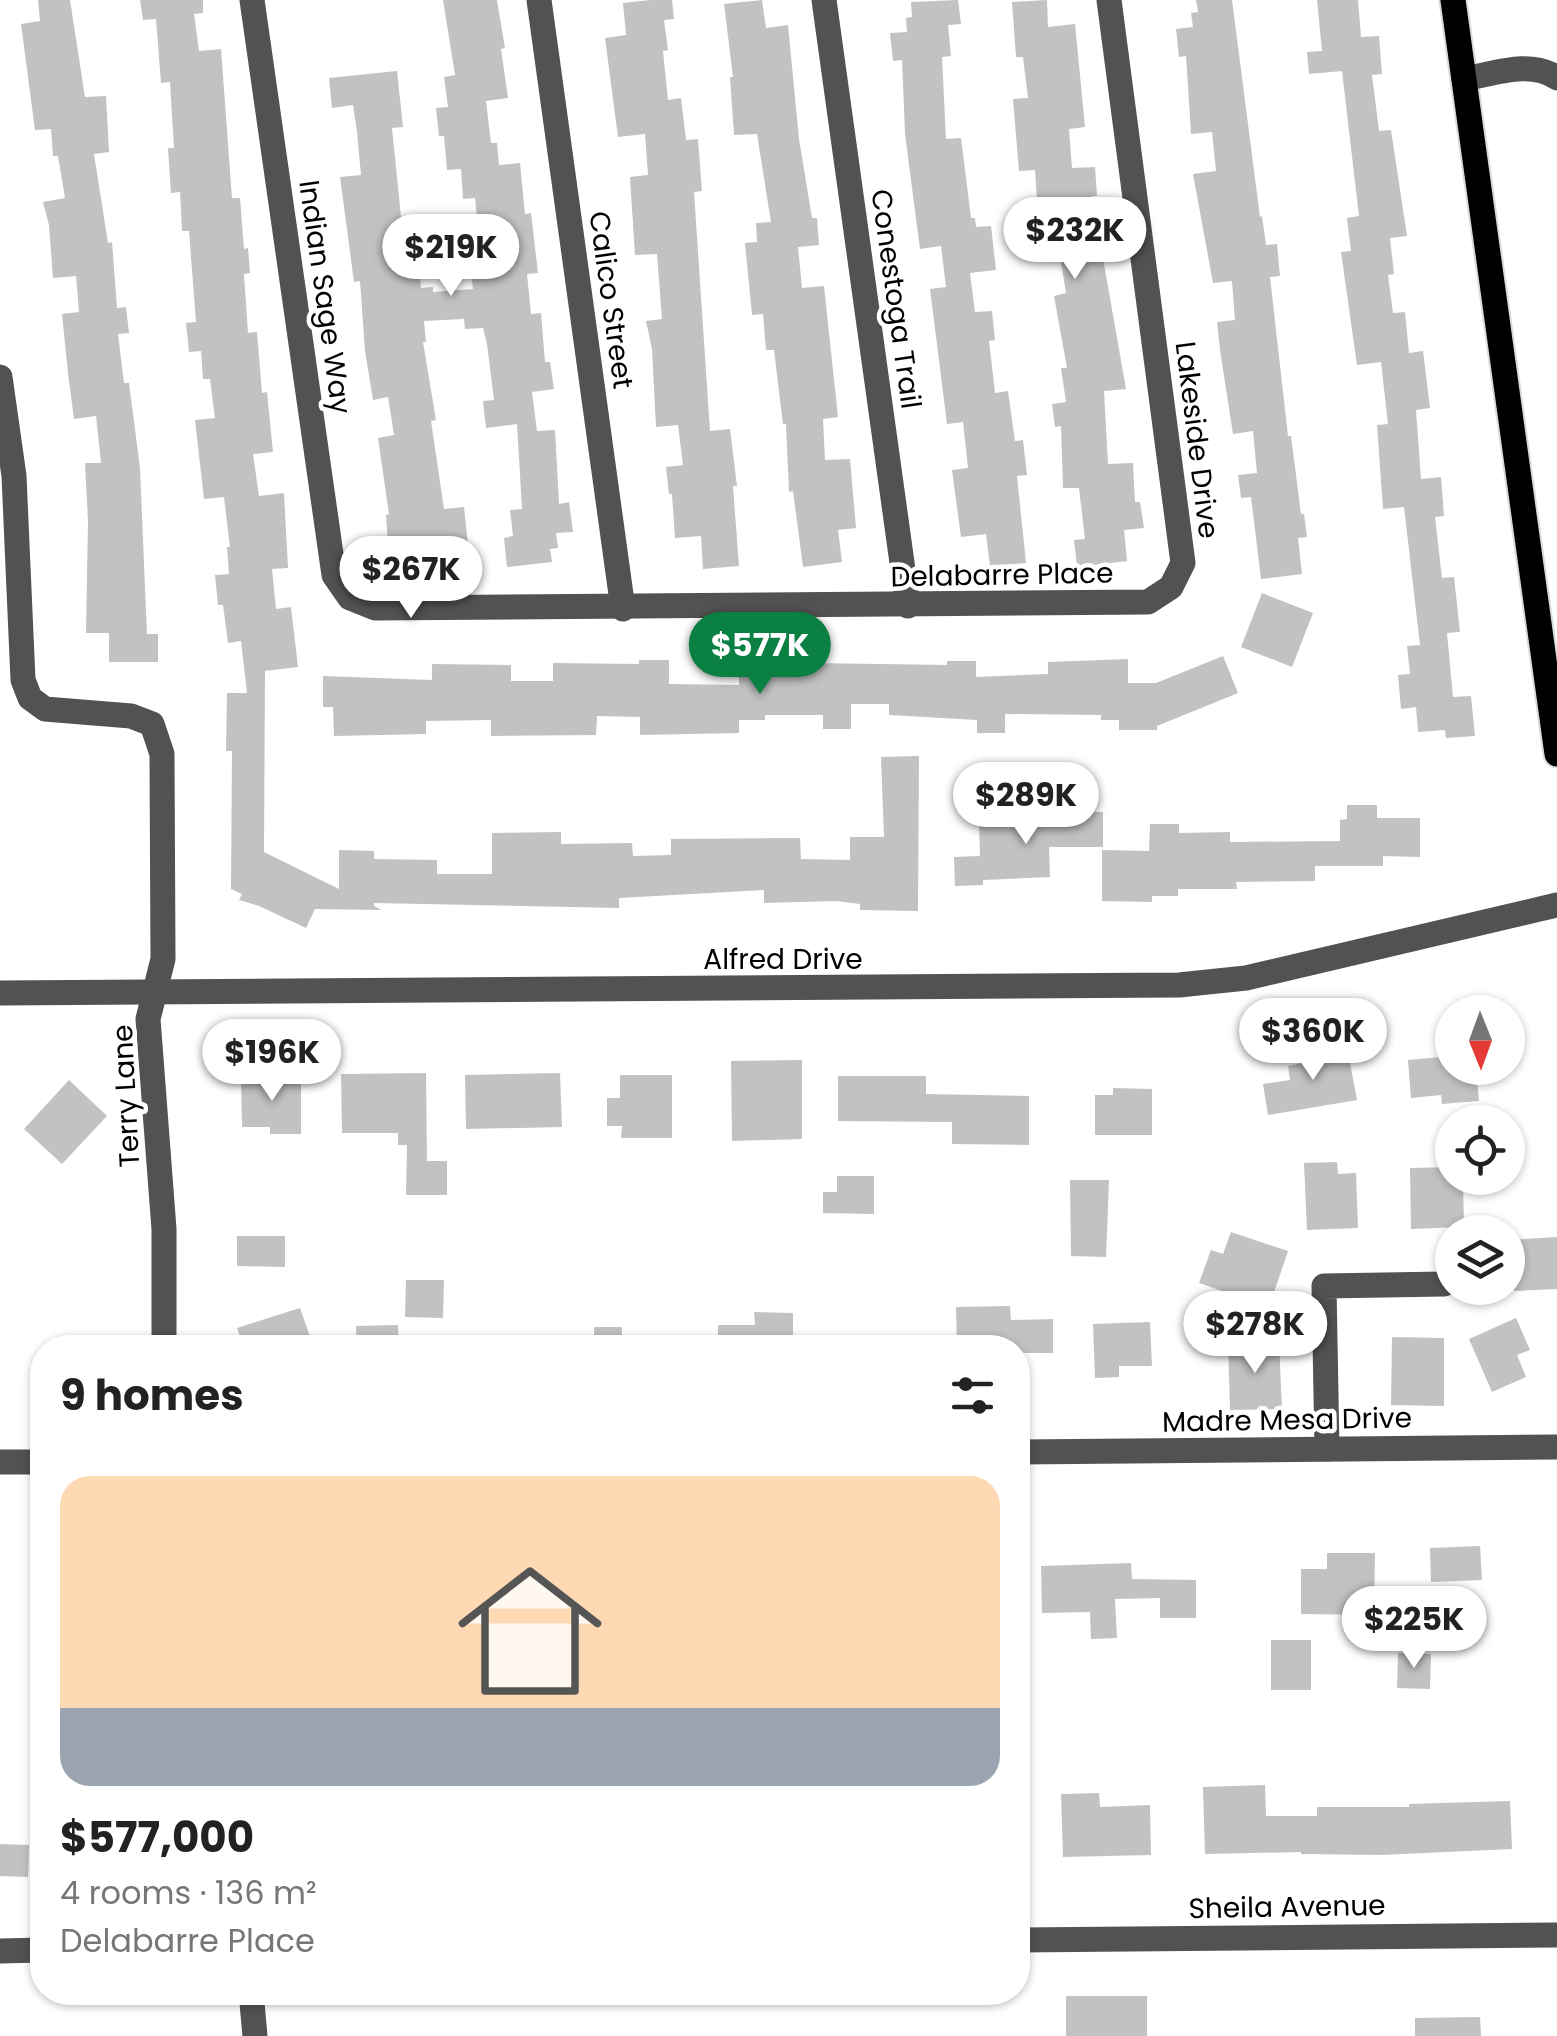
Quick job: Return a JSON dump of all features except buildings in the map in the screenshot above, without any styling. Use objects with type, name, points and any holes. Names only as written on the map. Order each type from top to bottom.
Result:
[{"type":"main road","points":[[1453,0],[1556,745]]},
{"type":"street","name":"Indian Sage Way","points":[[252,0],[334,574],[350,598]]},
{"type":"street","name":"Calico Street","points":[[539,0],[624,608]]},
{"type":"street","name":"Conestoga Trail","points":[[824,0],[908,606]]},
{"type":"street","name":"Lakeside Drive","points":[[1109,0],[1183,563],[1172,588]]},
{"type":"street","points":[[1464,79],[1528,68],[1557,78]]},
{"type":"street","points":[[0,378],[10,602]]},
{"type":"street","name":"Delabarre Place","points":[[350,598],[375,608],[908,606],[1148,602],[1172,588]]},
{"type":"street","name":"Terry Lane","points":[[10,602],[23,680],[30,698],[45,709],[131,716],[152,724],[162,754],[163,960],[148,1019],[164,1229],[164,1335]]},
{"type":"street","name":"Alfred Drive","points":[[0,993],[1179,985],[1246,978],[1557,905]]},
{"type":"street","points":[[1327,1449],[1324,1286],[1435,1284]]},
{"type":"street","name":"Madre Mesa Drive","points":[[1030,1452],[1557,1447]]},
{"type":"street","points":[[0,1462],[30,1462]]},
{"type":"street","name":"Sheila Avenue","points":[[1030,1940],[1557,1935]]},
{"type":"street","points":[[0,1951],[30,1950]]},
{"type":"street","points":[[253,2005],[256,2036]]}]
